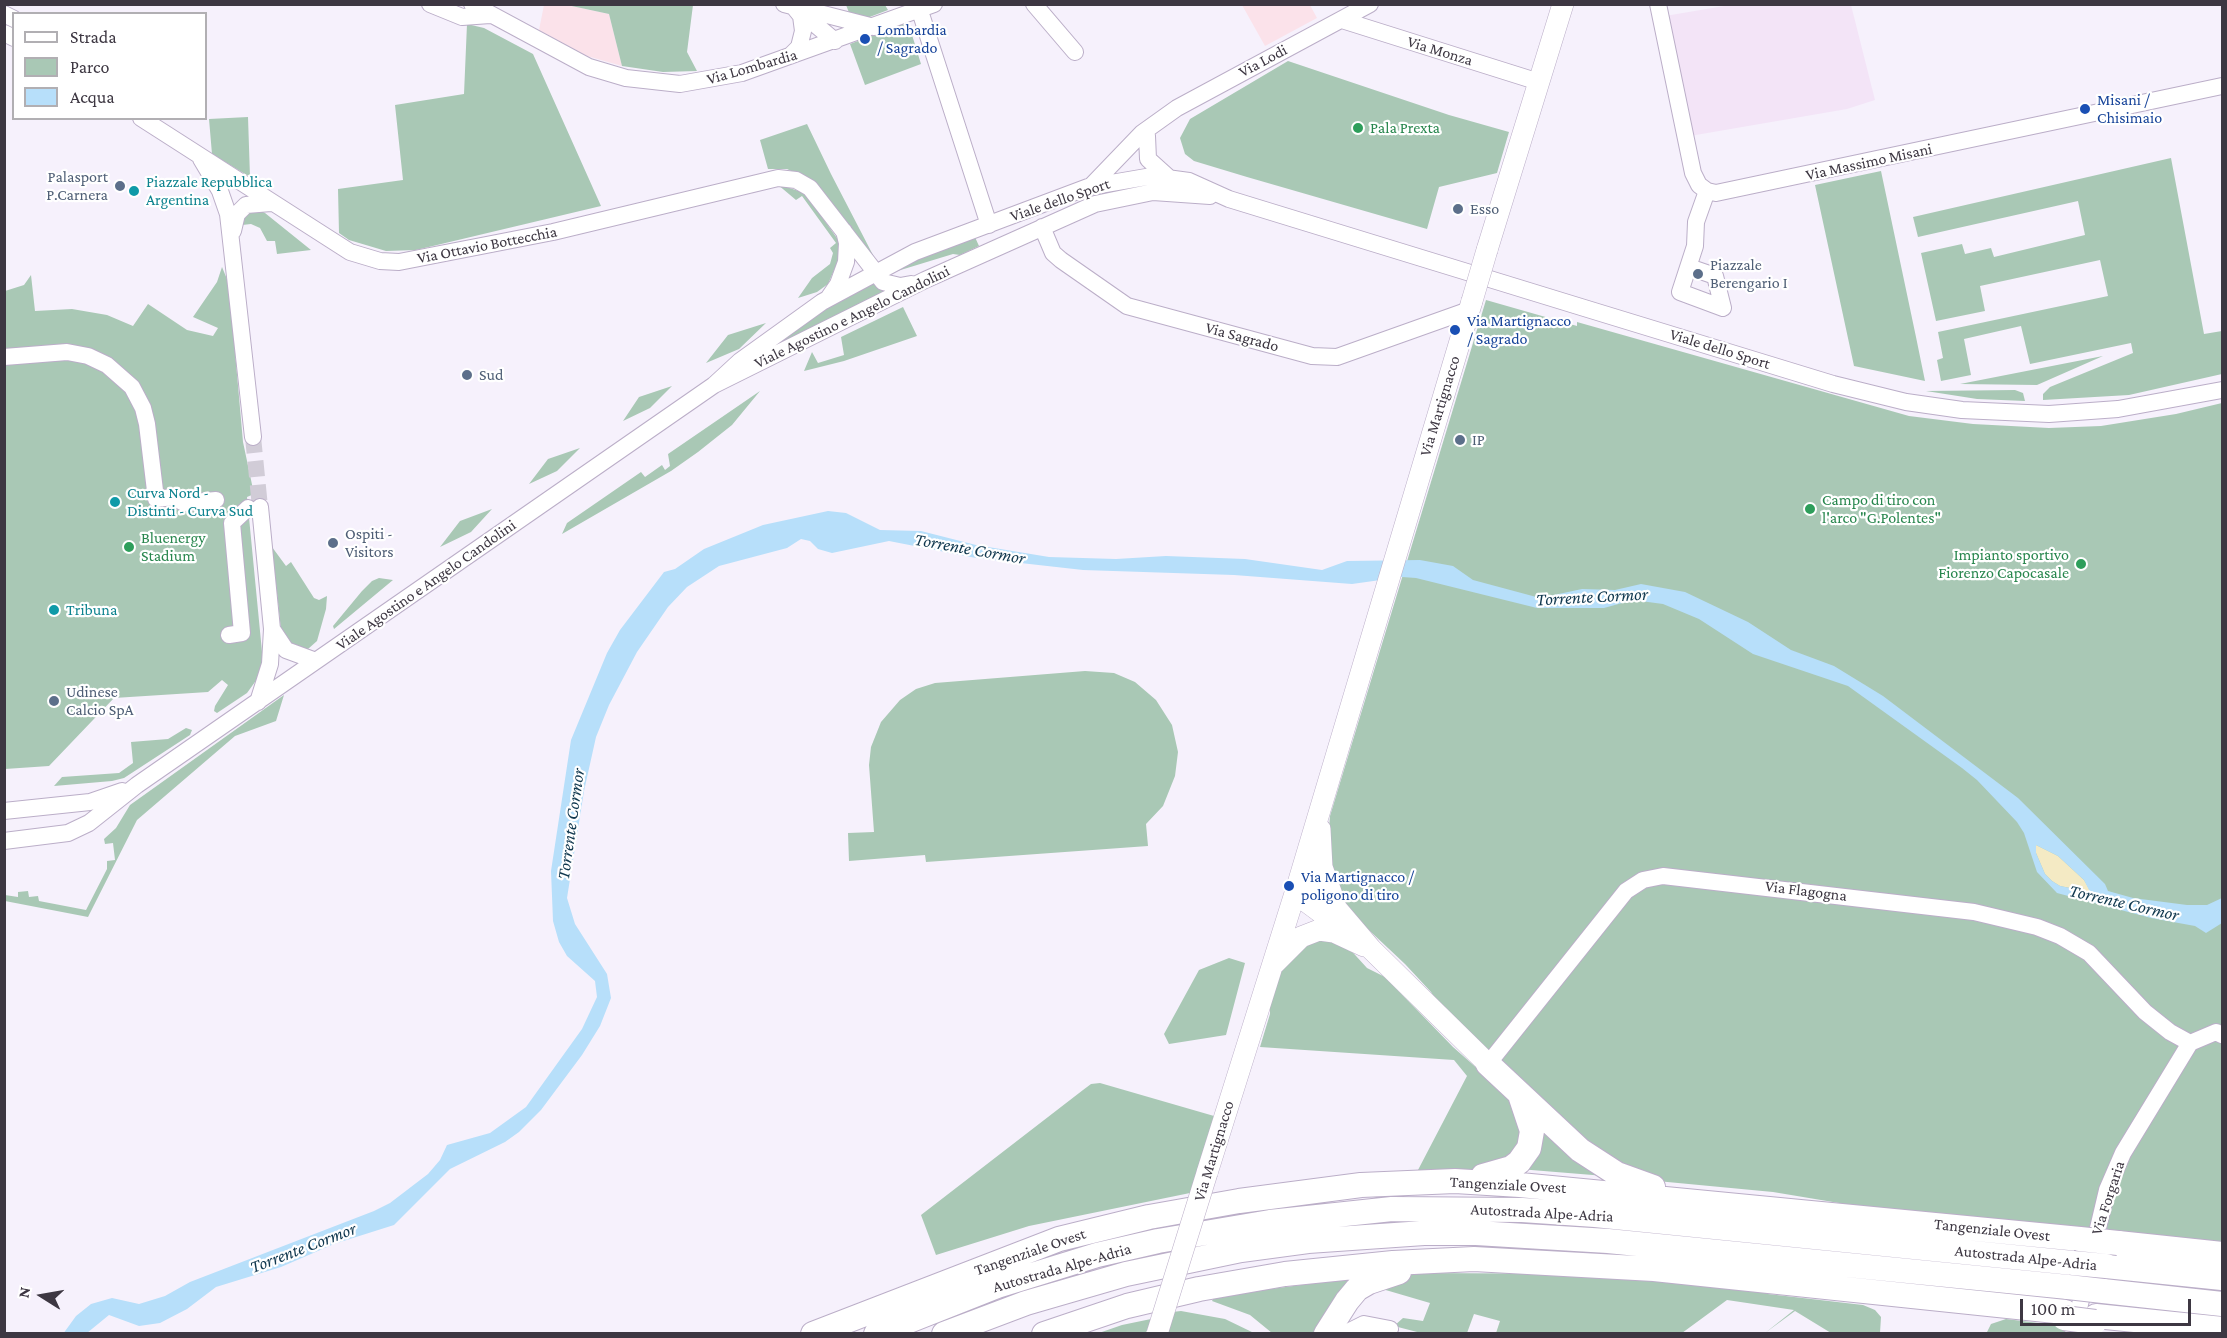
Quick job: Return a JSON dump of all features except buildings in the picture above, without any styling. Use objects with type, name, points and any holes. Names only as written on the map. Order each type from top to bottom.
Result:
[{"type":"highway","points":[[1488,1064],[1580,1150],[1617,1174],[1654,1188],[1705,1201]]},
{"type":"highway","points":[[1455,1181],[1503,1172],[1519,1162],[1528,1148],[1532,1131],[1520,1096]]},
{"type":"highway","name":"Tangenziale Ovest","points":[[813,1334],[1059,1239],[1149,1217],[1311,1191],[1455,1181],[1705,1201],[2223,1254]]},
{"type":"highway","name":"Autostrada Alpe-Adria","points":[[876,1334],[997,1286],[1096,1256],[1192,1234],[1270,1222],[1392,1209],[1522,1210],[1595,1215],[2223,1278]]},
{"type":"highway","name":"Autostrada Alpe-Adria","points":[[944,1334],[1026,1303],[1161,1267],[1241,1250],[1308,1241],[1424,1233],[1497,1234],[1608,1241],[2223,1304]]},
{"type":"highway","points":[[1044,1334],[1127,1306],[1198,1288],[1285,1274],[1393,1263],[1474,1259],[1654,1269],[1759,1280],[2067,1321]]},
{"type":"highway","points":[[1326,1334],[1347,1301],[1370,1281],[1406,1270],[1474,1259]]},
{"type":"highway","points":[[1759,1280],[1787,1291],[1866,1299],[1882,1309]]},
{"type":"highway","points":[[2007,1314],[2067,1321],[2139,1320],[2223,1329]]},
{"type":"main road","name":"Via Martignacco","points":[[1157,1334],[1296,887],[1402,529],[1563,4]]},
{"type":"main road","name":"Via Martignacco","points":[[1320,807],[1322,867],[1336,906]]},
{"type":"main road","name":"Via Martignacco","points":[[1296,887],[1316,890],[1336,906],[1371,949],[1488,1064]]},
{"type":"main road","name":"Via Martignacco","points":[[1296,887],[1304,900],[1371,949]]},
{"type":"main road","name":"Via Martignacco","points":[[1271,968],[1300,938],[1319,930],[1334,932],[1371,949]]},
{"type":"street","points":[[430,4],[462,17],[490,15]]},
{"type":"street","name":"Via Lombardia","points":[[472,4],[589,67],[626,78],[680,84],[742,73],[927,8]]},
{"type":"street","points":[[1034,4],[1075,51]]},
{"type":"street","name":"Via Lodi","points":[[1088,187],[1130,144],[1206,92],[1370,4]]},
{"type":"street","points":[[1658,4],[1693,173],[1699,185],[1707,191],[1696,222],[1695,246],[1689,267]]},
{"type":"street","points":[[801,8],[835,8],[847,21],[875,27]]},
{"type":"street","points":[[801,8],[835,41]]},
{"type":"street","points":[[790,56],[799,47],[803,31],[801,8]]},
{"type":"street","points":[[835,8],[833,22],[835,41]]},
{"type":"street","points":[[927,8],[988,225],[998,247]]},
{"type":"street","name":"Via Monza","points":[[1342,20],[1539,82]]},
{"type":"street","name":"Via Massimo Misani","points":[[1707,191],[1724,192],[2223,86]]},
{"type":"street","name":"Via Ottavio Bottecchia","points":[[144,120],[350,252],[388,262],[450,253],[553,232],[778,178],[796,180],[810,188],[884,282],[906,286],[925,280]]},
{"type":"street","name":"Via Lodi","points":[[1095,204],[1159,123]]},
{"type":"street","points":[[1147,136],[1148,159],[1168,177]]},
{"type":"street","points":[[199,156],[225,202],[232,235],[253,437]]},
{"type":"street","name":"Viale dello Sport","points":[[988,225],[1088,187],[1137,177],[1168,177],[1189,182],[1229,199],[1813,378],[1906,402],[1962,410],[2049,414],[2118,409],[2223,390]]},
{"type":"street","name":"Viale dello Sport","points":[[998,247],[1095,204],[1125,195],[1153,192],[1229,199]]},
{"type":"street","points":[[232,235],[237,214],[246,205],[271,203]]},
{"type":"street","name":"Viale Agostino e Angelo Candolini","points":[[137,785],[90,802],[4,812],[6,841],[68,832],[89,823],[137,785],[714,385],[740,361],[828,298],[915,252],[988,225]]},
{"type":"street","name":"Via Sagrado","points":[[1042,227],[1053,252],[1061,260],[1127,306],[1312,356],[1336,357],[1471,305]]},
{"type":"street","points":[[828,298],[838,284],[846,262],[847,243],[844,230]]},
{"type":"street","name":"Viale Agostino e Angelo Candolini","points":[[714,385],[925,280],[998,247]]},
{"type":"street","points":[[4,357],[67,352],[88,356],[107,365],[132,387],[143,408],[156,499],[173,497],[184,503],[216,500]]},
{"type":"street","points":[[229,635],[242,633],[232,522],[254,508],[267,580],[272,629],[270,664],[258,702]]},
{"type":"street","points":[[272,629],[286,650],[316,661]]},
{"type":"street","points":[[44,808],[47,836]]},
{"type":"street","name":"Via Flagogna","points":[[1488,1064],[1626,891],[1643,880],[1663,876],[1974,912],[2037,927],[2060,936],[2089,953],[2145,1012],[2170,1032],[2190,1043]]},
{"type":"street","points":[[2190,1043],[2216,1032],[2223,1035]]},
{"type":"street","name":"Via Forgaria","points":[[2067,1321],[2115,1172],[2133,1133],[2190,1043]]},
{"type":"street","points":[[1344,1334],[1364,1324],[1390,1329]]},
{"type":"shaded area","points":[[544,5],[567,5],[609,14],[622,66],[587,56],[539,30]]},
{"type":"shaded area","points":[[1242,5],[1310,5],[1317,18],[1265,46]]},
{"type":"shaded area","points":[[1730,5],[1851,5],[1875,100],[1847,109],[1690,136],[1665,16]]},
{"type":"green space","points":[[567,5],[693,5],[687,52],[697,71],[663,72],[622,66],[609,14]]},
{"type":"green space","points":[[846,5],[885,5],[888,10],[867,18],[850,15]]},
{"type":"green space","points":[[908,22],[921,64],[865,85],[850,44]]},
{"type":"green space","points":[[467,24],[484,28],[533,54],[601,206],[416,250],[386,251],[349,240],[339,233],[338,189],[403,180],[395,105],[464,94]]},
{"type":"green space","points":[[1288,61],[1449,115],[1509,132],[1497,173],[1439,187],[1427,229],[1194,161],[1185,154],[1180,138],[1190,119]]},
{"type":"green space","points":[[248,117],[250,177],[212,154],[209,119]]},
{"type":"green space","points":[[807,124],[874,257],[870,259],[815,182],[787,169],[768,169],[760,140]]},
{"type":"green space","points":[[2171,158],[2204,334],[2222,331],[2222,374],[2129,395],[2043,400],[2043,394],[2050,387],[2133,353],[2131,343],[2030,364],[2021,326],[1964,339],[1971,375],[1941,381],[1937,360],[1943,358],[1938,332],[2108,296],[2100,260],[1980,286],[1985,311],[1936,321],[1921,253],[1962,244],[1965,254],[1991,248],[1994,257],[2085,235],[2078,201],[1918,237],[1913,217]]},
{"type":"green space","points":[[1881,171],[1925,381],[1854,366],[1815,185]]},
{"type":"green space","points":[[777,184],[805,193],[839,241],[838,261],[828,284],[817,292],[798,298],[812,278],[830,264],[833,253],[830,248],[836,243],[802,196],[796,200]]},
{"type":"green space","points":[[261,211],[311,250],[277,254],[275,241],[267,241],[260,228],[251,224],[242,225],[244,212]]},
{"type":"green space","points":[[974,235],[979,246],[960,255],[953,254],[881,276],[880,274]]},
{"type":"green space","name":"Bluenergy Stadium","points":[[222,267],[229,284],[243,442],[254,494],[247,497],[263,662],[260,675],[247,693],[217,713],[214,711],[215,706],[228,685],[222,680],[208,692],[114,698],[49,766],[5,769],[5,291],[24,285],[31,275],[35,311],[72,309],[107,315],[133,326],[148,304],[187,330],[213,336],[218,328],[193,317],[217,282]]},
{"type":"green space","points":[[875,279],[888,291],[752,359],[841,298]]},
{"type":"green space","points":[[1486,300],[1577,326],[1577,322],[1909,416],[1973,424],[2049,428],[2101,426],[2176,414],[2222,403],[2222,1245],[1869,1208],[1773,1192],[1657,1181],[1617,1167],[1445,1015],[1431,992],[1405,964],[1339,902],[1327,854],[1330,816]]},
{"type":"green space","points":[[903,307],[917,336],[844,361],[804,371],[812,352],[818,363],[844,355],[841,337]]},
{"type":"green space","points":[[766,323],[739,349],[706,363],[728,335]]},
{"type":"green space","points":[[2103,356],[2037,385],[1960,384]]},
{"type":"green space","points":[[672,386],[650,408],[623,421],[639,397]]},
{"type":"green space","points":[[2015,390],[2023,393],[2025,401],[1977,399],[1926,391]]},
{"type":"green space","points":[[760,391],[732,425],[698,452],[671,471],[562,534],[567,523],[641,472],[645,477],[662,465],[665,470],[670,466],[668,454]]},
{"type":"green space","points":[[580,448],[557,471],[529,484],[548,459]]},
{"type":"green space","points":[[492,509],[471,532],[440,547],[460,521]]},
{"type":"green space","points":[[272,547],[286,566],[291,562],[314,598],[319,600],[327,596],[326,609],[317,641],[308,649],[293,647],[281,630]]},
{"type":"green space","points":[[379,578],[393,580],[334,629],[333,626],[362,591],[372,581]]},
{"type":"green space","points":[[1085,671],[1114,673],[1135,682],[1156,700],[1172,725],[1178,752],[1175,776],[1163,806],[1146,824],[1148,846],[926,862],[925,855],[849,861],[848,833],[874,832],[869,765],[871,747],[881,722],[900,700],[916,689],[935,683]]},
{"type":"green space","points":[[284,695],[276,721],[235,736],[137,820],[88,917],[5,901],[5,895],[18,897],[18,892],[28,891],[29,897],[38,896],[39,901],[86,910],[107,869],[107,861],[115,860],[113,843],[105,844],[104,839],[116,828],[130,805]]},
{"type":"green space","points":[[186,728],[192,730],[190,735],[124,778],[54,786],[62,777],[119,773],[133,763],[131,742],[168,739]]},
{"type":"green space","points":[[1315,937],[1346,945],[1367,968],[1385,977],[1453,1047],[1505,1093],[1519,1114],[1521,1139],[1512,1158],[1482,1170],[1418,1170],[1467,1076],[1454,1060],[1260,1047],[1270,1014],[1270,992],[1282,965]]},
{"type":"green space","points":[[1229,958],[1245,963],[1226,1035],[1169,1044],[1164,1034],[1199,970]]},
{"type":"green space","points":[[1100,1083],[1214,1116],[1190,1193],[1029,1226],[936,1255],[921,1215],[1091,1084]]},
{"type":"green space","points":[[1539,1122],[1605,1176],[1519,1169]]},
{"type":"green space","points":[[1418,1273],[1610,1274],[1752,1286],[1768,1294],[1863,1305],[1875,1310],[1881,1317],[1880,1333],[1831,1333],[1795,1311],[1765,1333],[1794,1310],[1727,1300],[1682,1333],[1496,1333],[1500,1321],[1474,1314],[1467,1333],[1421,1333],[1394,1326],[1403,1318],[1423,1321],[1430,1303],[1372,1286],[1397,1276]]},
{"type":"green space","points":[[1362,1277],[1316,1333],[1272,1333],[1250,1315],[1212,1301],[1214,1297],[1232,1294]]},
{"type":"green space","points":[[1181,1311],[1225,1319],[1254,1333],[1165,1334],[1172,1312]]},
{"type":"green space","points":[[1151,1319],[1146,1333],[1096,1334],[1122,1325]]},
{"type":"green space","points":[[2006,1319],[2071,1327],[2068,1333],[1986,1334],[1991,1324]]},
{"type":"sand","points":[[2036,845],[2058,856],[2084,880],[2091,892],[2060,886],[2052,881],[2045,874],[2036,853]]},
{"type":"water","name":"Torrente Cormor","points":[[828,511],[846,513],[880,530],[921,531],[976,545],[1049,557],[1116,559],[1166,556],[1245,559],[1322,570],[1347,561],[1420,560],[1453,566],[1473,580],[1540,598],[1582,589],[1615,590],[1641,584],[1685,592],[1748,622],[1791,650],[1834,666],[1883,696],[2018,798],[2105,884],[2108,891],[2133,898],[2187,905],[2207,905],[2222,898],[2222,923],[2206,933],[2195,926],[2151,918],[2057,893],[2037,872],[2024,833],[2017,822],[1977,780],[1962,768],[1848,686],[1753,654],[1699,619],[1663,604],[1633,600],[1604,608],[1537,608],[1416,578],[1402,577],[1352,584],[1234,575],[1083,570],[976,558],[889,541],[832,553],[818,549],[810,541],[801,539],[787,548],[719,566],[687,587],[668,607],[637,652],[609,705],[596,737],[584,791],[567,898],[575,924],[607,974],[611,998],[600,1026],[582,1055],[541,1110],[519,1132],[505,1142],[450,1169],[394,1225],[334,1244],[281,1267],[216,1287],[187,1309],[160,1323],[139,1326],[109,1315],[87,1333],[63,1334],[76,1316],[91,1304],[112,1298],[139,1304],[165,1296],[190,1282],[374,1211],[390,1203],[428,1174],[440,1160],[447,1145],[490,1133],[526,1107],[582,1029],[597,997],[595,981],[567,956],[559,942],[553,921],[551,871],[571,740],[607,653],[620,630],[664,572],[675,569],[704,549],[763,525]],"holes":[[[2036,845],[2058,856],[2084,880],[2090,892],[2060,886],[2052,881],[2045,874],[2036,853]]]},
{"type":"tunnel","points":[[253,437],[260,507]]},
{"type":"place","name":"Lombardia / Sagrado","points":[[865,39]]},
{"type":"place","name":"Misani / Chisimaio","points":[[2085,109]]},
{"type":"place","name":"Pala Prexta","points":[[1358,128]]},
{"type":"place","name":"Palasport P.Carnera","points":[[120,186]]},
{"type":"place","name":"Piazzale Repubblica Argentina","points":[[134,191]]},
{"type":"place","name":"Esso","points":[[1458,209]]},
{"type":"place","name":"Piazzale Berengario I","points":[[1698,274]]},
{"type":"place","name":"Via Martignacco / Sagrado","points":[[1455,330]]},
{"type":"place","name":"Sud","points":[[467,375]]},
{"type":"place","name":"IP","points":[[1460,440]]},
{"type":"place","name":"Curva Nord - Distinti - Curva Sud","points":[[115,502]]},
{"type":"place","name":"Campo di tiro con l'arco \"G.Polentes\"","points":[[1810,509]]},
{"type":"place","name":"Ospiti - Visitors","points":[[333,543]]},
{"type":"place","name":"Bluenergy Stadium","points":[[129,547]]},
{"type":"place","name":"Impianto sportivo Fiorenzo Capocasale","points":[[2081,564]]},
{"type":"place","name":"Tribuna","points":[[54,610]]},
{"type":"place","name":"Udinese Calcio SpA","points":[[54,701]]},
{"type":"place","name":"Via Martignacco / poligono di tiro","points":[[1289,886]]}]
